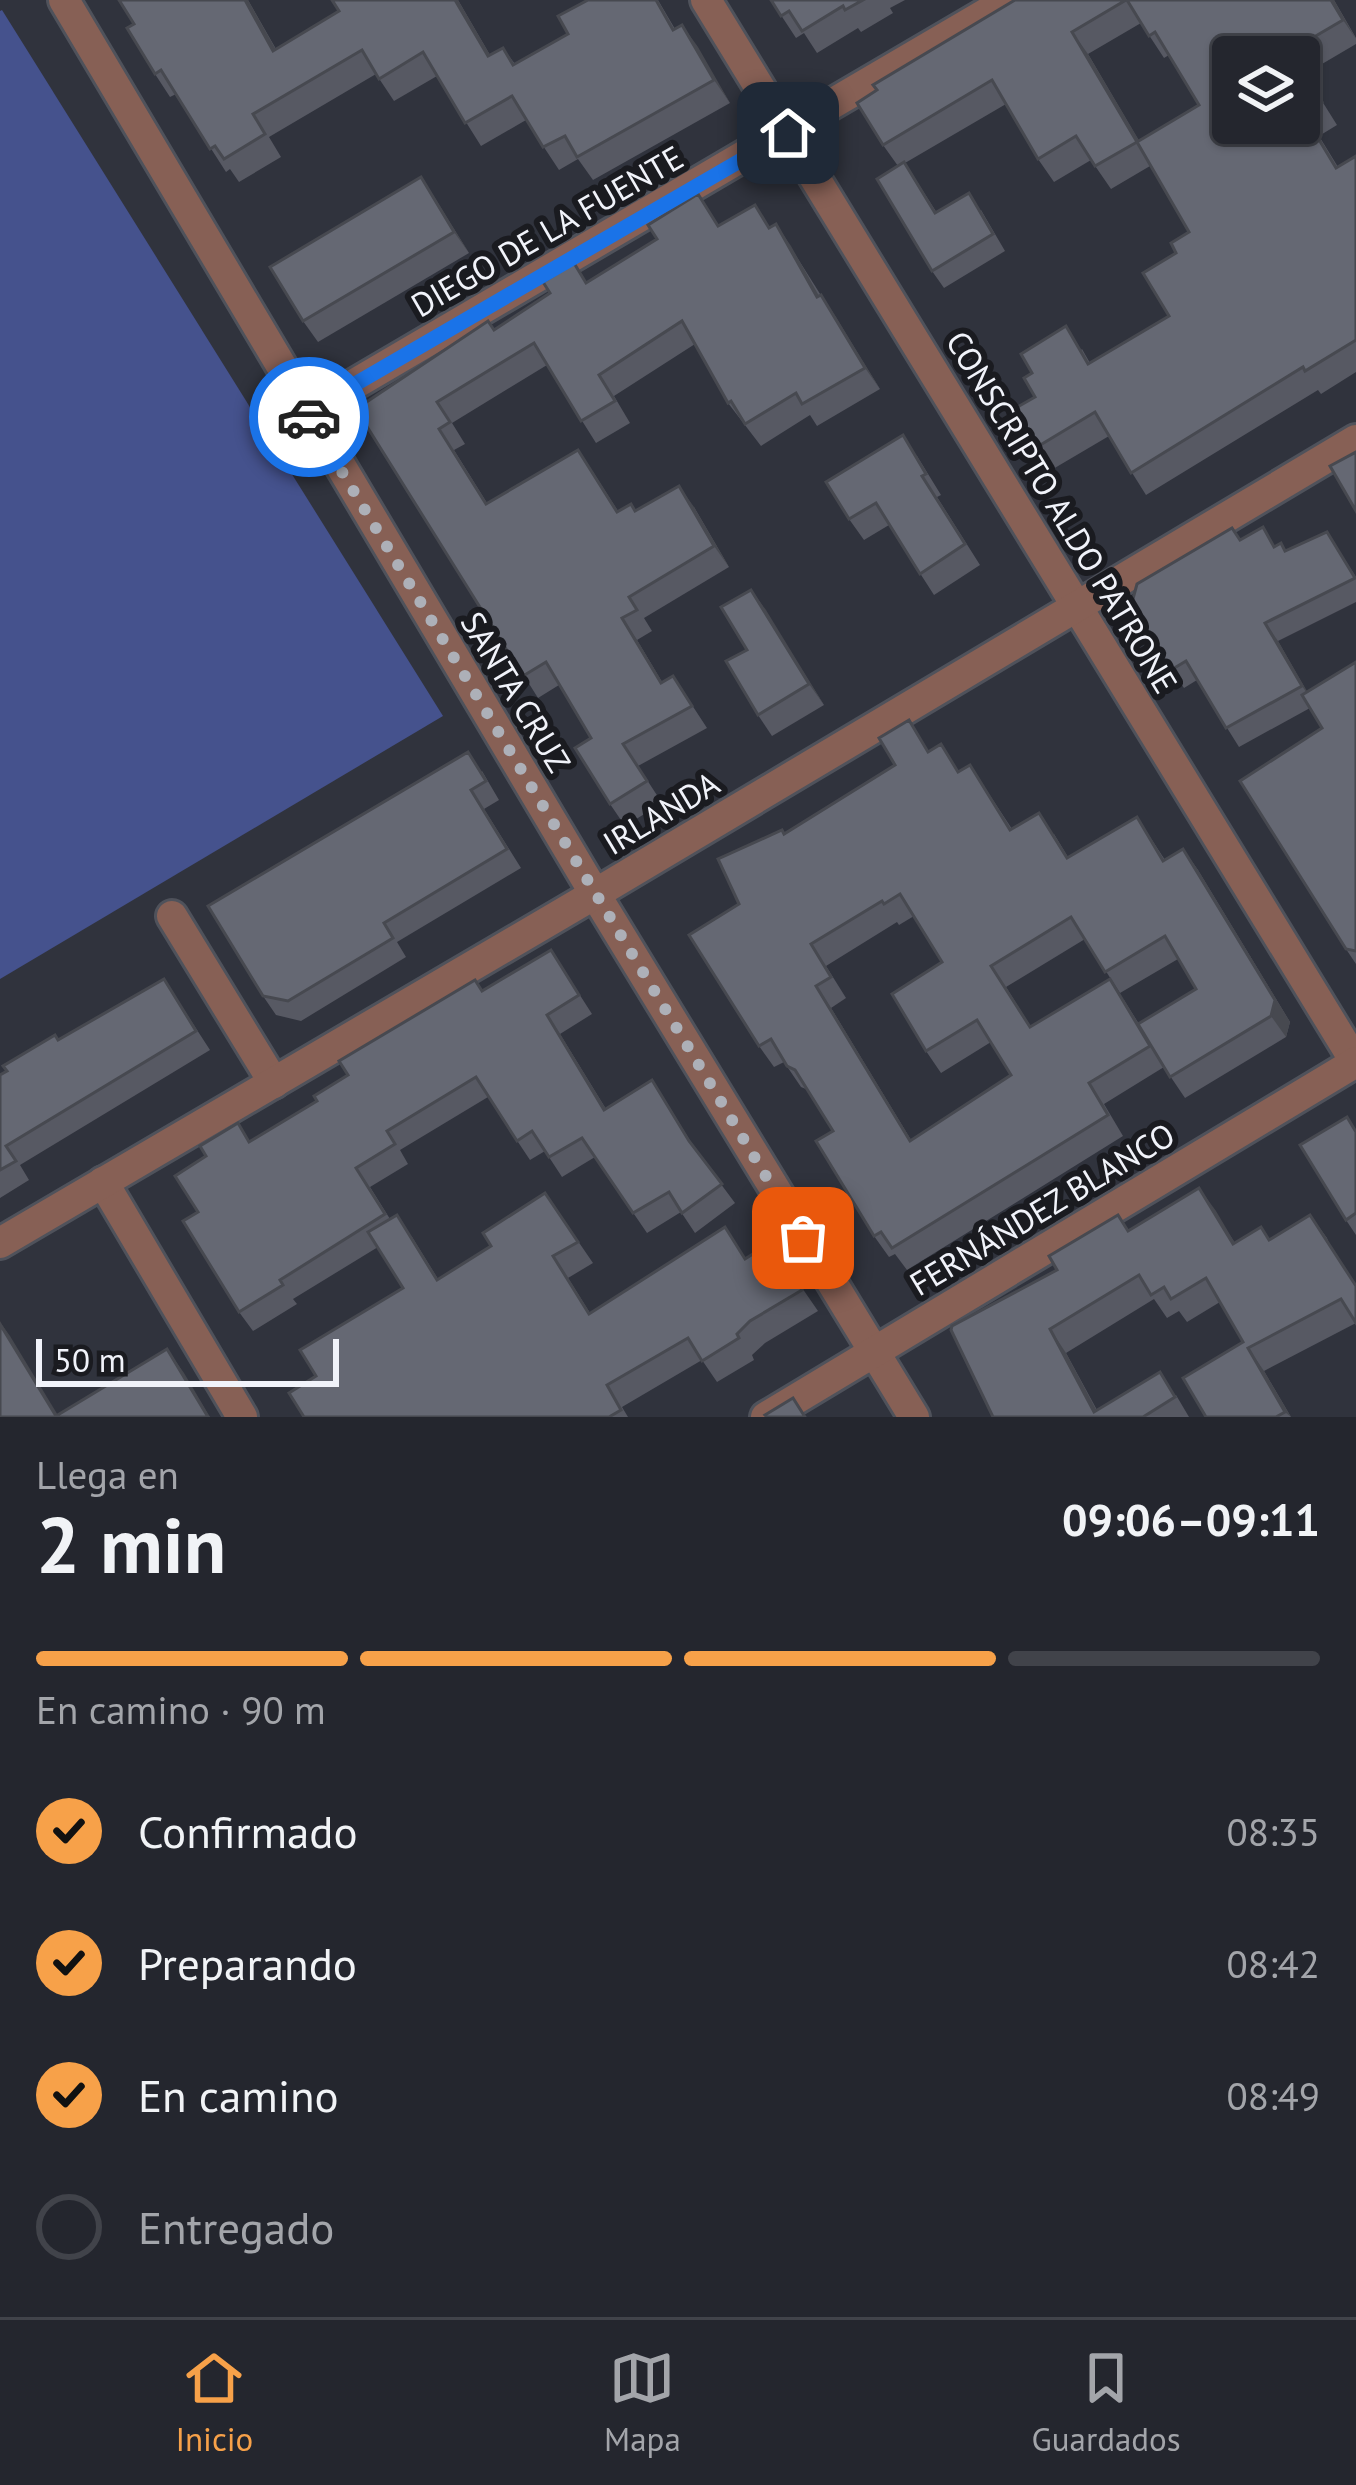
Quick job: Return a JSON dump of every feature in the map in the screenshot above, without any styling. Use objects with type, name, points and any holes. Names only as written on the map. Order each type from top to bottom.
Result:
[{"type":"street","name":"SANTA CRUZ","points":[[64,0],[595,894],[914,1417]]},
{"type":"street","name":"CONSCRIPTO ALDO PATRONE","points":[[706,0],[1356,1062]]},
{"type":"street","name":"DIEGO DE LA FUENTE","points":[[307,412],[1009,0]]},
{"type":"street","name":"IRLANDA","points":[[0,1243],[1356,440]]},
{"type":"street","points":[[172,916],[274,1083]]},
{"type":"street","name":"FERNÁNDEZ BLANCO","points":[[766,1417],[1356,1062]]},
{"type":"street","points":[[103,1182],[242,1417]]},
{"type":"shaded area","points":[[0,11],[443,716],[0,979]]},
{"type":"building","points":[[119,0],[245,0],[273,51],[339,11],[332,0],[455,0],[488,56],[503,48],[513,65],[568,34],[558,16],[588,0],[656,0],[673,30],[682,25],[714,80],[577,157],[565,136],[543,147],[512,96],[465,123],[423,52],[379,79],[362,50],[253,114],[265,134],[224,159],[215,146],[210,149],[161,70],[155,74],[127,28],[134,24]]},
{"type":"building","points":[[771,0],[863,0],[845,10],[843,6],[802,31],[789,11],[781,16]]},
{"type":"building","points":[[1015,0],[1126,0],[1072,32],[1137,142],[1095,166],[1076,136],[1038,159],[992,80],[883,145],[857,103],[877,90],[873,85]]},
{"type":"building","points":[[1127,0],[1331,0],[1343,20],[1316,36],[1212,36],[1212,144],[1320,141],[1336,168],[1356,156],[1356,340],[1305,371],[1303,367],[1131,473],[1095,412],[1037,447],[1014,409],[1035,397],[1024,378],[1032,373],[1021,354],[1066,326],[1088,364],[1169,316],[1143,273],[1176,253],[1171,243],[1189,232],[1137,142],[1199,105],[1155,32],[1149,36]]},
{"type":"building","points":[[904,162],[935,213],[969,193],[993,234],[932,271],[877,179]]},
{"type":"building","points":[[421,177],[454,232],[303,321],[270,267]]},
{"type":"building","points":[[698,194],[718,226],[755,205],[769,228],[776,224],[865,368],[802,404],[796,393],[745,424],[682,321],[599,375],[615,401],[581,421],[534,343],[437,402],[450,422],[439,429],[486,504],[578,450],[617,512],[631,504],[635,511],[679,486],[714,546],[629,597],[637,610],[622,618],[661,683],[673,676],[692,706],[623,744],[647,781],[610,804],[575,748],[591,738],[546,662],[523,676],[356,409],[488,321],[494,330],[550,293],[543,282],[574,263],[586,283],[657,239],[648,225]]},
{"type":"building","points":[[903,435],[926,474],[922,476],[965,544],[920,574],[876,503],[849,519],[826,482]]},
{"type":"building","points":[[1356,452],[1356,511],[1330,466]]},
{"type":"building","points":[[1263,527],[1274,547],[1281,543],[1285,551],[1327,532],[1355,578],[1265,623],[1302,686],[1226,728],[1186,661],[1171,670],[1131,606],[1137,584],[1232,528],[1240,540]]},
{"type":"building","points":[[751,590],[809,684],[758,715],[726,661],[747,650],[721,607]]},
{"type":"building","points":[[1356,662],[1356,951],[1346,949],[1240,781],[1322,728],[1302,695]]},
{"type":"building","points":[[909,720],[928,752],[941,744],[958,772],[970,765],[1010,830],[1039,813],[1067,858],[1137,817],[1163,861],[1183,849],[1275,1000],[1271,1016],[1170,1077],[1138,1024],[1196,989],[1165,936],[1105,972],[1071,917],[991,966],[1030,1027],[1110,979],[1150,1046],[1089,1083],[1108,1115],[892,1248],[881,1232],[874,1236],[816,1141],[833,1131],[795,1070],[787,1066],[771,1039],[759,1046],[689,935],[739,904],[718,859],[782,830],[784,834],[895,765],[879,738]],"holes":[[[900,894],[942,962],[892,994],[926,1051],[977,1020],[1011,1075],[910,1141],[816,986],[831,977],[811,944]]]},
{"type":"building","points":[[468,752],[486,781],[471,790],[507,849],[384,923],[393,938],[288,1001],[263,996],[208,906]]},
{"type":"building","points":[[551,950],[579,995],[547,1015],[604,1110],[652,1080],[722,1184],[682,1213],[669,1192],[633,1213],[582,1138],[549,1157],[532,1131],[517,1141],[476,1077],[387,1131],[395,1144],[356,1168],[385,1214],[280,1280],[283,1285],[239,1312],[183,1221],[198,1212],[175,1176],[206,1156],[200,1146],[238,1123],[249,1142],[317,1101],[314,1096],[348,1075],[339,1061],[475,980],[482,991]]},
{"type":"building","points":[[164,979],[196,1031],[6,1146],[16,1161],[0,1170],[0,1075],[7,1071],[3,1066]]},
{"type":"building","points":[[1347,1117],[1356,1132],[1356,1213],[1346,1220],[1300,1145]]},
{"type":"building","points":[[1199,1188],[1233,1244],[1261,1227],[1269,1240],[1310,1215],[1356,1286],[1356,1323],[1341,1299],[1248,1348],[1285,1412],[1276,1417],[1206,1417],[1183,1378],[1243,1342],[1206,1278],[1171,1299],[1164,1287],[1151,1295],[1139,1275],[1050,1329],[1094,1412],[1160,1372],[1175,1397],[1143,1417],[993,1417],[952,1326],[1057,1270],[1049,1256],[1118,1215],[1128,1231]]},
{"type":"building","points":[[545,1193],[578,1242],[553,1256],[589,1314],[725,1227],[745,1259],[756,1252],[762,1263],[778,1253],[802,1290],[750,1321],[737,1334],[739,1338],[702,1361],[688,1338],[607,1385],[621,1410],[609,1417],[304,1417],[289,1393],[316,1376],[300,1350],[403,1288],[368,1232],[397,1215],[437,1280],[491,1246],[483,1233]]},
{"type":"building","points":[[0,1324],[56,1416],[167,1349],[208,1417],[0,1417]]},
{"type":"building","points":[[793,1398],[805,1417],[765,1415]]},
{"type":"way so far","points":[[309,417],[803,1238]]},
{"type":"route","points":[[309,417],[307,412],[788,133]]}]
